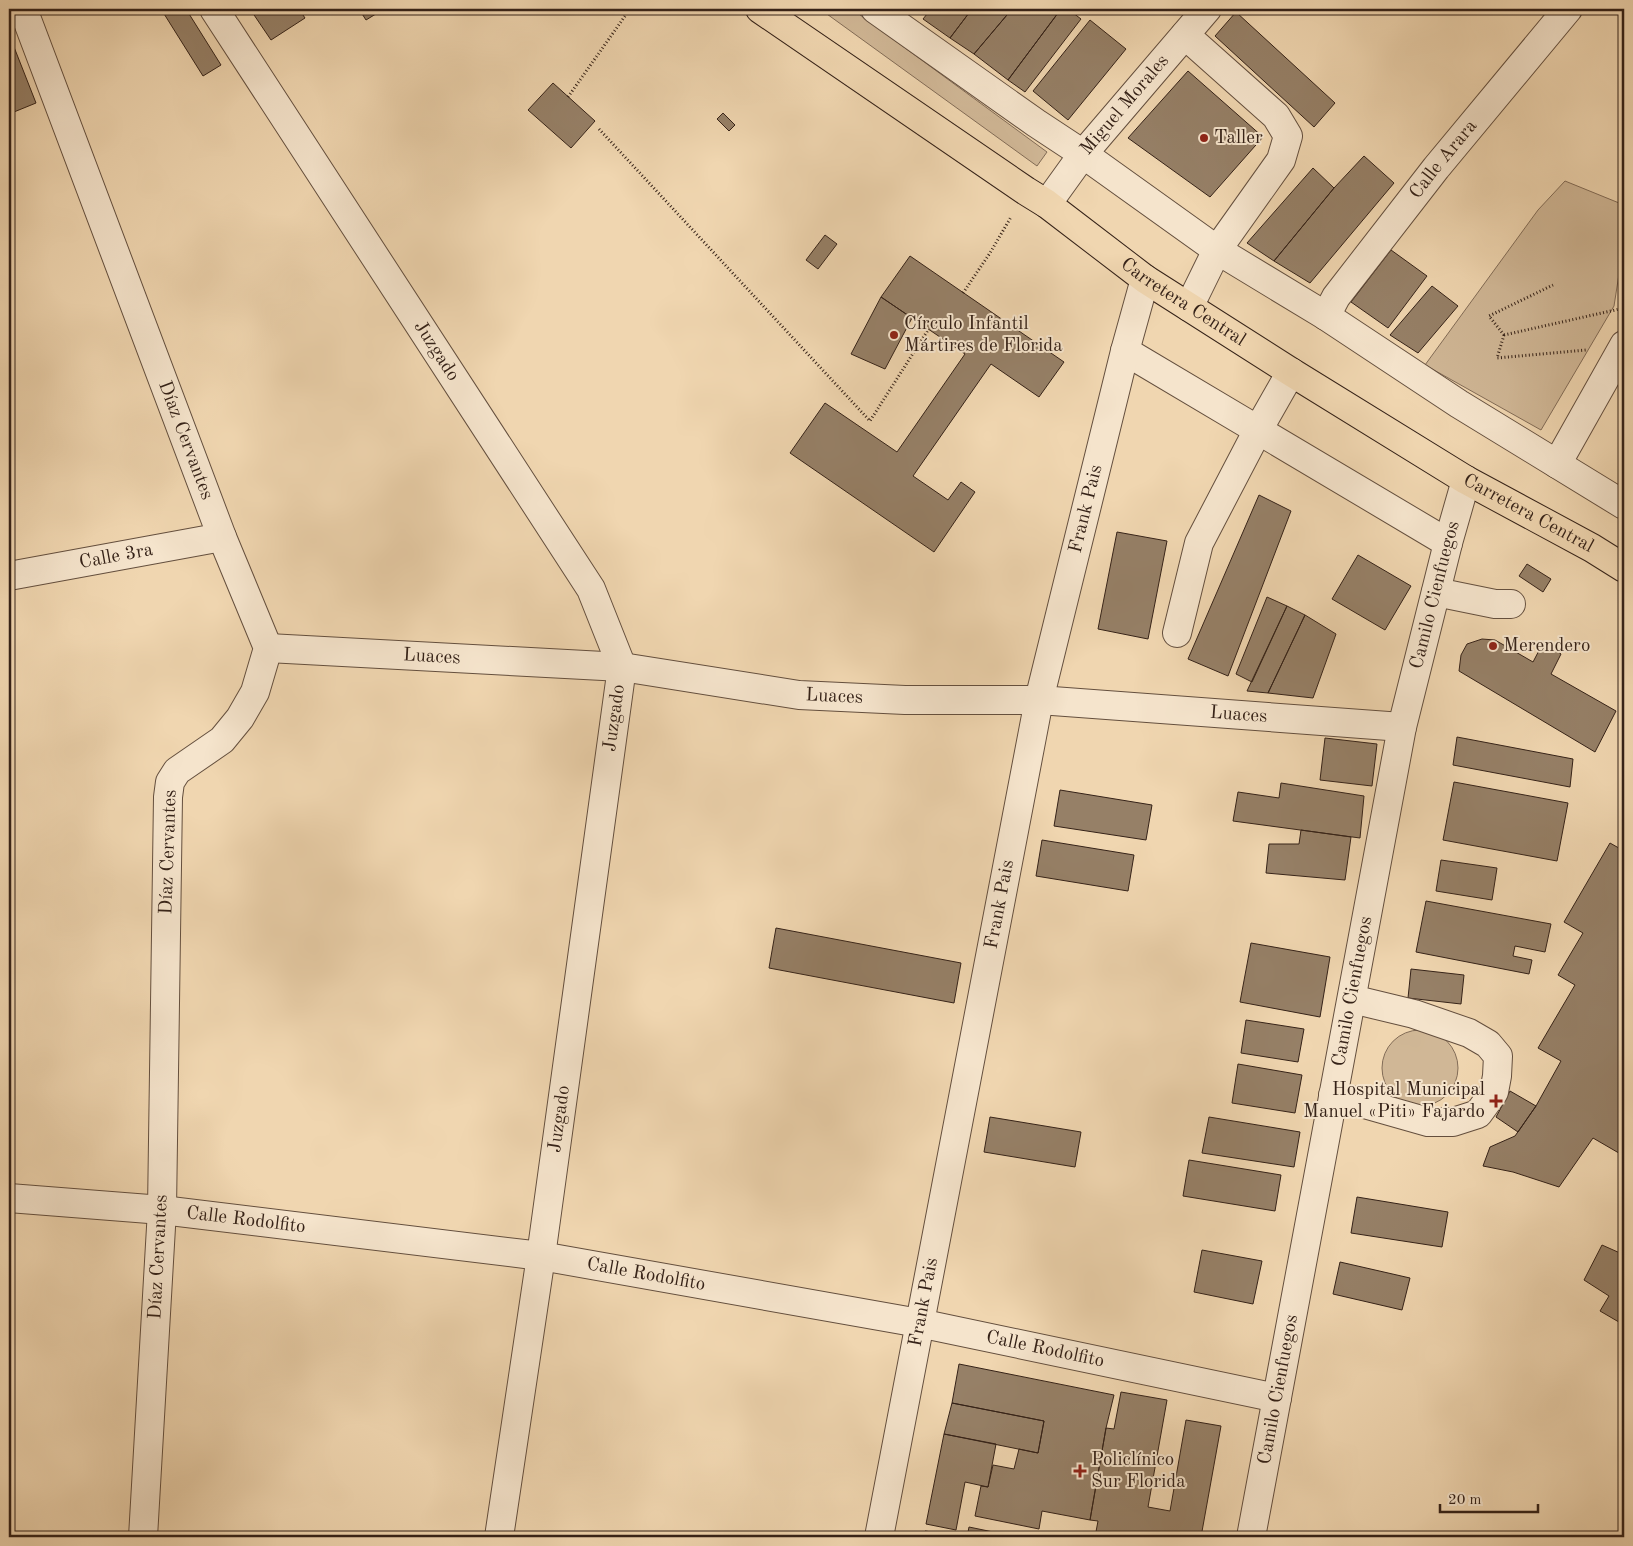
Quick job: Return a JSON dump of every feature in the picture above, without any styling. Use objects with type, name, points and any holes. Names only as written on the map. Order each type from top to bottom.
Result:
[{"type":"highway","name":"Carretera Central","points":[[760,9],[1037,198],[1145,279],[1466,480],[1592,548],[1624,568]]},
{"type":"street","points":[[9,17],[24,9]]},
{"type":"street","name":"Díaz Cervantes","points":[[24,9],[222,537],[268,648],[255,692],[240,718],[222,740],[177,771],[170,782],[168,798],[162,1210],[143,1537]]},
{"type":"street","name":"Juzgado","points":[[214,9],[591,589],[622,667],[541,1256],[498,1537]]},
{"type":"street","points":[[875,9],[1217,250],[1326,316],[1459,404],[1624,505]]},
{"type":"street","name":"Miguel Morales","points":[[1037,198],[1083,154],[1208,9]]},
{"type":"street","name":"Calle Arara","points":[[1326,316],[1336,297],[1436,168],[1568,9]]},
{"type":"street","points":[[1185,35],[1276,116],[1288,136],[1281,160],[1217,250],[1189,307]]},
{"type":"street","name":"Frank Pais","points":[[879,1537],[1039,700],[1125,351],[1145,279]]},
{"type":"street","points":[[1557,464],[1624,346]]},
{"type":"street","points":[[1125,351],[1448,543]]},
{"type":"street","points":[[1177,633],[1199,543],[1258,430],[1291,372]]},
{"type":"street","name":"Camilo Cienfuegos","points":[[1251,1537],[1402,727],[1448,543],[1466,480]]},
{"type":"street","name":"Calle 3ra","points":[[9,576],[222,537]]},
{"type":"street","points":[[1436,592],[1495,604],[1511,604]]},
{"type":"street","name":"Luaces","points":[[268,648],[622,667],[799,695],[905,700],[1039,700],[1402,727]]},
{"type":"street","points":[[1333,1095],[1428,1122],[1453,1122],[1478,1114],[1494,1092],[1498,1056],[1488,1044],[1469,1033],[1414,1014],[1352,999]]},
{"type":"street","name":"Calle Rodolfito","points":[[9,1198],[162,1210],[541,1256],[919,1323],[1277,1398]]},
{"type":"path","points":[[568,97],[630,9]]},
{"type":"path","points":[[599,129],[870,421],[928,330]]},
{"type":"path","points":[[963,293],[990,254],[1037,198]]},
{"type":"path","points":[[1504,334],[1489,316],[1553,285]]},
{"type":"path","points":[[1504,334],[1624,308]]},
{"type":"path","points":[[1504,334],[1497,358],[1624,346]]},
{"type":"shaded area","points":[[820,9],[852,9],[1047,152],[1037,166]]},
{"type":"shaded area","points":[[1565,181],[1624,205],[1624,242],[1614,306],[1541,430],[1425,365],[1538,210]]},
{"type":"shaded area","points":[[1420,1030],[1434,1033],[1447,1041],[1455,1054],[1458,1068],[1455,1082],[1447,1095],[1434,1103],[1420,1106],[1406,1103],[1393,1095],[1385,1082],[1382,1068],[1385,1054],[1393,1041],[1406,1033]]},
{"type":"building","points":[[161,9],[186,9],[221,65],[203,76]]},
{"type":"building","points":[[250,9],[299,9],[305,18],[271,40]]},
{"type":"building","points":[[359,9],[384,9],[366,20]]},
{"type":"building","points":[[931,9],[972,9],[950,38],[923,19]]},
{"type":"building","points":[[972,9],[1012,9],[974,54],[950,38]]},
{"type":"building","points":[[1012,9],[1061,9],[1008,80],[974,54]]},
{"type":"building","points":[[1061,9],[1068,9],[1081,19],[1025,92],[1008,80]]},
{"type":"building","points":[[1236,12],[1335,103],[1314,127],[1215,36]]},
{"type":"building","points":[[1090,20],[1126,49],[1068,120],[1033,91]]},
{"type":"building","points":[[14,47],[36,103],[9,114],[9,48]]},
{"type":"building","points":[[1188,71],[1263,137],[1210,197],[1128,138]]},
{"type":"building","points":[[553,83],[595,121],[571,148],[528,110]]},
{"type":"building","points":[[723,113],[735,125],[729,131],[717,119]]},
{"type":"building","points":[[1364,156],[1394,183],[1310,283],[1274,261],[1334,188]]},
{"type":"building","points":[[1313,168],[1334,188],[1274,261],[1247,243]]},
{"type":"building","points":[[825,235],[837,244],[818,269],[806,260]]},
{"type":"building","points":[[1391,250],[1427,276],[1388,328],[1351,302]]},
{"type":"building","points":[[910,256],[1064,362],[1039,397],[991,364],[913,476],[948,500],[961,482],[975,492],[934,552],[790,453],[825,403],[897,452],[965,354],[881,297]]},
{"type":"building","points":[[1432,286],[1458,306],[1418,353],[1390,335]]},
{"type":"building","points":[[881,297],[912,318],[885,369],[851,354]]},
{"type":"building","points":[[1259,495],[1291,511],[1228,676],[1188,659]]},
{"type":"building","points":[[1117,532],[1167,541],[1148,639],[1098,629]]},
{"type":"building","points":[[1358,555],[1411,586],[1385,630],[1332,599]]},
{"type":"building","points":[[1527,564],[1551,579],[1543,592],[1519,576]]},
{"type":"building","points":[[1267,597],[1287,606],[1252,682],[1236,674]]},
{"type":"building","points":[[1287,606],[1305,615],[1268,693],[1247,691]]},
{"type":"building","points":[[1305,615],[1336,634],[1313,698],[1268,693]]},
{"type":"building","points":[[1482,639],[1495,640],[1533,662],[1544,641],[1561,654],[1551,674],[1616,711],[1595,752],[1459,671],[1461,655],[1467,644]]},
{"type":"building","points":[[1457,737],[1573,759],[1570,787],[1453,765]]},
{"type":"building","points":[[1325,738],[1377,744],[1372,786],[1320,780]]},
{"type":"building","points":[[1454,782],[1568,803],[1557,861],[1443,840]]},
{"type":"building","points":[[1281,783],[1364,796],[1360,838],[1233,821],[1238,792],[1279,798]]},
{"type":"building","points":[[1060,790],[1152,805],[1146,840],[1054,826]]},
{"type":"building","points":[[1301,830],[1351,837],[1345,880],[1266,873],[1269,844],[1299,844]]},
{"type":"building","points":[[1042,840],[1134,855],[1128,891],[1036,876]]},
{"type":"building","points":[[1610,843],[1624,851],[1624,1156],[1593,1138],[1559,1187],[1513,1172],[1483,1166],[1490,1147],[1515,1136],[1536,1106],[1561,1061],[1538,1048],[1575,985],[1558,975],[1583,933],[1564,922]]},
{"type":"building","points":[[1441,860],[1497,868],[1492,900],[1436,891]]},
{"type":"building","points":[[1426,901],[1551,924],[1545,952],[1515,946],[1513,956],[1532,960],[1529,974],[1416,952]]},
{"type":"building","points":[[776,928],[961,963],[954,1003],[769,968]]},
{"type":"building","points":[[1251,943],[1330,957],[1320,1017],[1240,1002]]},
{"type":"building","points":[[1411,969],[1464,975],[1461,1004],[1408,998]]},
{"type":"building","points":[[1246,1020],[1304,1029],[1298,1062],[1241,1053]]},
{"type":"building","points":[[1238,1064],[1302,1075],[1295,1113],[1232,1103]]},
{"type":"building","points":[[1510,1091],[1536,1106],[1518,1132],[1496,1117]]},
{"type":"building","points":[[990,1117],[1081,1132],[1075,1167],[984,1152]]},
{"type":"building","points":[[1209,1117],[1300,1132],[1294,1167],[1202,1153]]},
{"type":"building","points":[[1189,1160],[1281,1175],[1275,1211],[1183,1196]]},
{"type":"building","points":[[1357,1197],[1448,1212],[1442,1247],[1351,1233]]},
{"type":"building","points":[[1602,1245],[1620,1253],[1624,1246],[1624,1325],[1600,1311],[1609,1296],[1584,1280]]},
{"type":"building","points":[[1202,1250],[1262,1261],[1253,1304],[1194,1292]]},
{"type":"building","points":[[1340,1262],[1410,1278],[1402,1310],[1333,1294]]},
{"type":"building","points":[[959,1364],[1114,1395],[1106,1428],[1090,1520],[1042,1511],[1039,1529],[975,1516],[981,1486],[988,1487],[993,1465],[1014,1469],[1019,1449],[1038,1453],[1044,1421],[952,1403]]},
{"type":"building","points":[[1121,1392],[1167,1400],[1148,1507],[1170,1511],[1186,1420],[1221,1426],[1201,1537],[1095,1537],[1098,1521],[1090,1520],[1106,1428],[1114,1429]]},
{"type":"building","points":[[952,1403],[1044,1421],[1038,1453],[944,1434]]},
{"type":"building","points":[[944,1434],[996,1444],[988,1487],[965,1482],[956,1530],[926,1524]]},
{"type":"building","points":[[969,1527],[998,1533],[997,1537],[967,1537]]},
{"type":"building","points":[[925,1531],[960,1536],[960,1537],[924,1537]]},
{"type":"place","name":"Taller","points":[[1204,138]]},
{"type":"place","name":"Círculo Infantil Mártires de Florida","points":[[894,335]]},
{"type":"place","name":"Merendero","points":[[1493,646]]},
{"type":"place","name":"Hospital Municipal Manuel «Piti» Fajardo","points":[[1496,1101]]},
{"type":"place","name":"Policlínico Sur Florida","points":[[1080,1471]]}]
